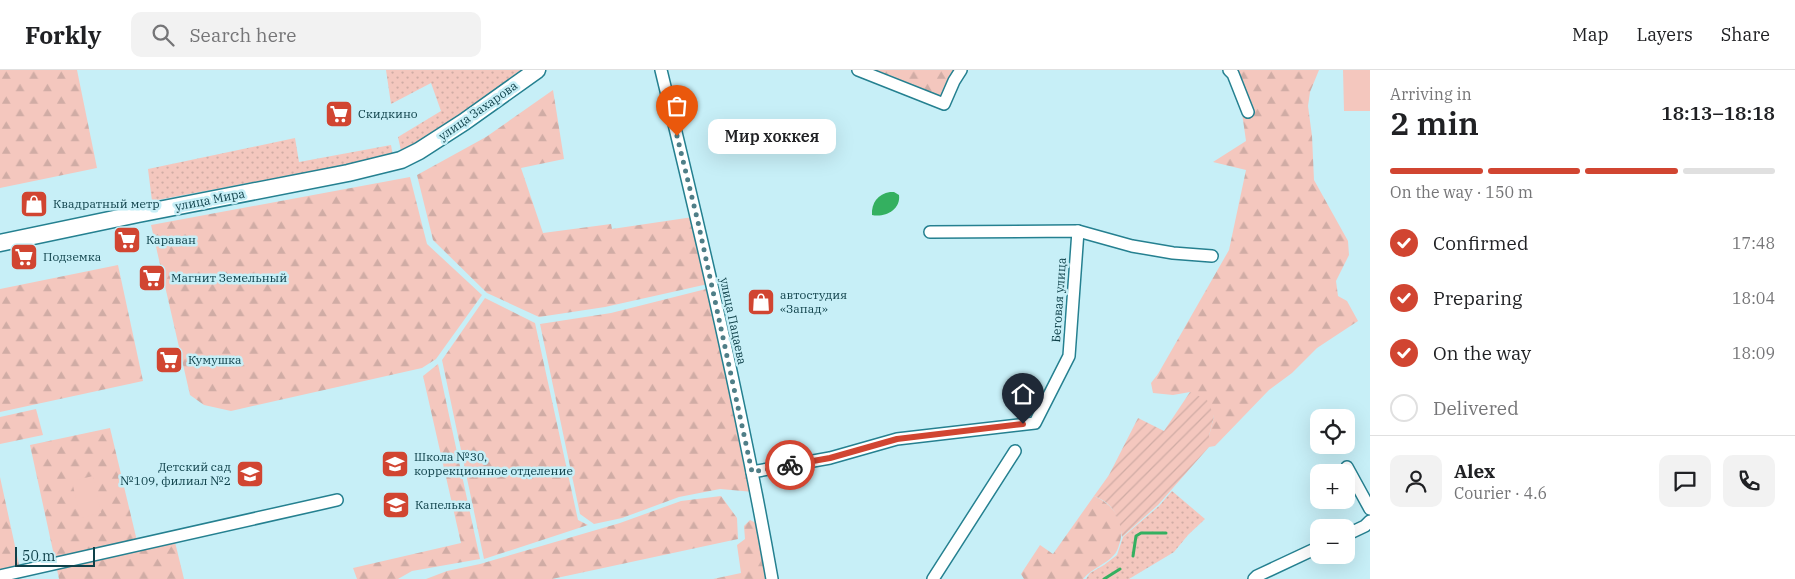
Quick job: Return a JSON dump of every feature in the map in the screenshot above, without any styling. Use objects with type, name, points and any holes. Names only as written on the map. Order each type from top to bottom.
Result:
[{"type":"main road","name":"улица Захарова","points":[[419,151],[464,122],[537,70]]},
{"type":"main road","name":"улица Мира","points":[[0,243],[348,173],[401,160],[419,151]]},
{"type":"street","name":"улица Пацаева","points":[[661,70],[698,222],[752,472],[772,579]]},
{"type":"street","points":[[858,70],[944,104],[961,70]]},
{"type":"street","points":[[1229,70],[1233,74],[1248,112]]},
{"type":"street","name":"Беговая улица","points":[[752,472],[830,458],[897,439],[1035,423],[1069,356],[1078,231]]},
{"type":"street","points":[[930,232],[1078,231],[1132,246],[1173,253],[1212,256]]},
{"type":"street","points":[[933,579],[1015,451]]},
{"type":"street","points":[[1355,482],[1370,509]]},
{"type":"street","points":[[0,576],[336,500]]},
{"type":"street","points":[[1355,531],[1370,521]]},
{"type":"street","points":[[1254,579],[1310,551]]},
{"type":"green space","points":[[0,70],[77,70],[97,168],[0,188]]},
{"type":"green space","points":[[386,70],[526,70],[402,155],[398,137],[441,111],[431,83],[391,104]]},
{"type":"green space","points":[[872,70],[956,70],[942,97]]},
{"type":"green space","points":[[1236,70],[1319,70],[1310,92],[1308,106],[1312,136],[1314,180],[1348,241],[1349,255],[1336,281],[1338,296],[1347,301],[1358,321],[1317,348],[1292,373],[1269,390],[1215,446],[1209,447],[1209,436],[1214,416],[1190,392],[1173,395],[1153,393],[1151,383],[1229,250],[1246,170],[1213,162],[1246,141]]},
{"type":"green space","points":[[1343,70],[1370,70],[1370,111],[1344,111]]},
{"type":"green space","points":[[553,90],[564,159],[521,168],[543,233],[611,224],[612,229],[693,217],[708,284],[605,307],[539,317],[487,293],[433,240],[417,175],[486,137]]},
{"type":"green space","points":[[295,138],[299,162],[391,145],[393,156],[152,201],[148,169]]},
{"type":"green space","points":[[410,177],[427,244],[482,295],[436,359],[422,368],[231,411],[204,405],[190,395],[151,225]]},
{"type":"green space","points":[[118,265],[143,381],[0,412],[0,289]]},
{"type":"green space","points":[[710,288],[754,492],[720,489],[679,497],[622,518],[594,524],[580,514],[540,324],[611,313]]},
{"type":"green space","points":[[485,298],[535,323],[578,520],[588,525],[484,559],[442,360]]},
{"type":"green space","points":[[438,364],[480,559],[412,571],[398,579],[357,579],[353,568],[461,543],[423,376]]},
{"type":"green space","points":[[1190,392],[1207,400],[1214,416],[1209,436],[1209,447],[1158,505],[1122,537],[1117,517],[1111,507],[1094,496],[1109,475],[1138,418],[1164,431]]},
{"type":"green space","points":[[36,409],[43,435],[0,444],[0,417]]},
{"type":"green space","points":[[110,428],[137,541],[55,560],[30,445]]},
{"type":"green space","points":[[93,476],[101,513],[80,518],[72,481]]},
{"type":"green space","points":[[0,477],[20,569],[0,573]]},
{"type":"green space","points":[[1172,491],[1205,519],[1174,552],[1129,579],[1086,579],[1090,573],[1117,555],[1123,537],[1159,506]]},
{"type":"green space","points":[[721,496],[737,518],[738,539],[552,579],[426,579],[447,571],[480,564],[620,523],[681,501]]},
{"type":"green space","points":[[1094,496],[1113,509],[1120,522],[1121,537],[1115,554],[1083,579],[1024,579],[1021,574],[1040,545],[1053,554]]},
{"type":"green space","points":[[750,520],[760,525],[769,579],[713,579],[741,573],[737,545],[745,539],[744,526]]},
{"type":"green space","points":[[174,538],[184,579],[59,579],[56,565]]},
{"type":"shaded area","points":[[890,192],[899,195],[899,200],[894,209],[886,214],[872,215],[876,200]]},
{"type":"waterway","points":[[1133,556],[1136,536],[1141,533],[1166,533]]},
{"type":"waterway","points":[[1104,579],[1120,569]]},
{"type":"way so far","points":[[677,136],[698,222],[752,472],[790,465]]},
{"type":"place","name":"Скидкино","points":[[339,114]]},
{"type":"place","name":"Мир хоккея","points":[[677,136]]},
{"type":"place","name":"Квадратный метр","points":[[34,204]]},
{"type":"place","name":"Караван","points":[[127,240]]},
{"type":"place","name":"Подземка","points":[[24,257]]},
{"type":"place","name":"Магнит Земельный","points":[[152,278]]},
{"type":"place","name":"автостудия «Запад»","points":[[761,302]]},
{"type":"place","name":"Кумушка","points":[[169,360]]},
{"type":"place","name":"Школа №30, коррекционное отделение","points":[[395,464]]},
{"type":"place","name":"Детский сад №109, филиал №2","points":[[250,474]]},
{"type":"place","name":"Капелька","points":[[396,505]]},
{"type":"route","points":[[790,465],[830,458],[897,439],[1023,424]]}]
